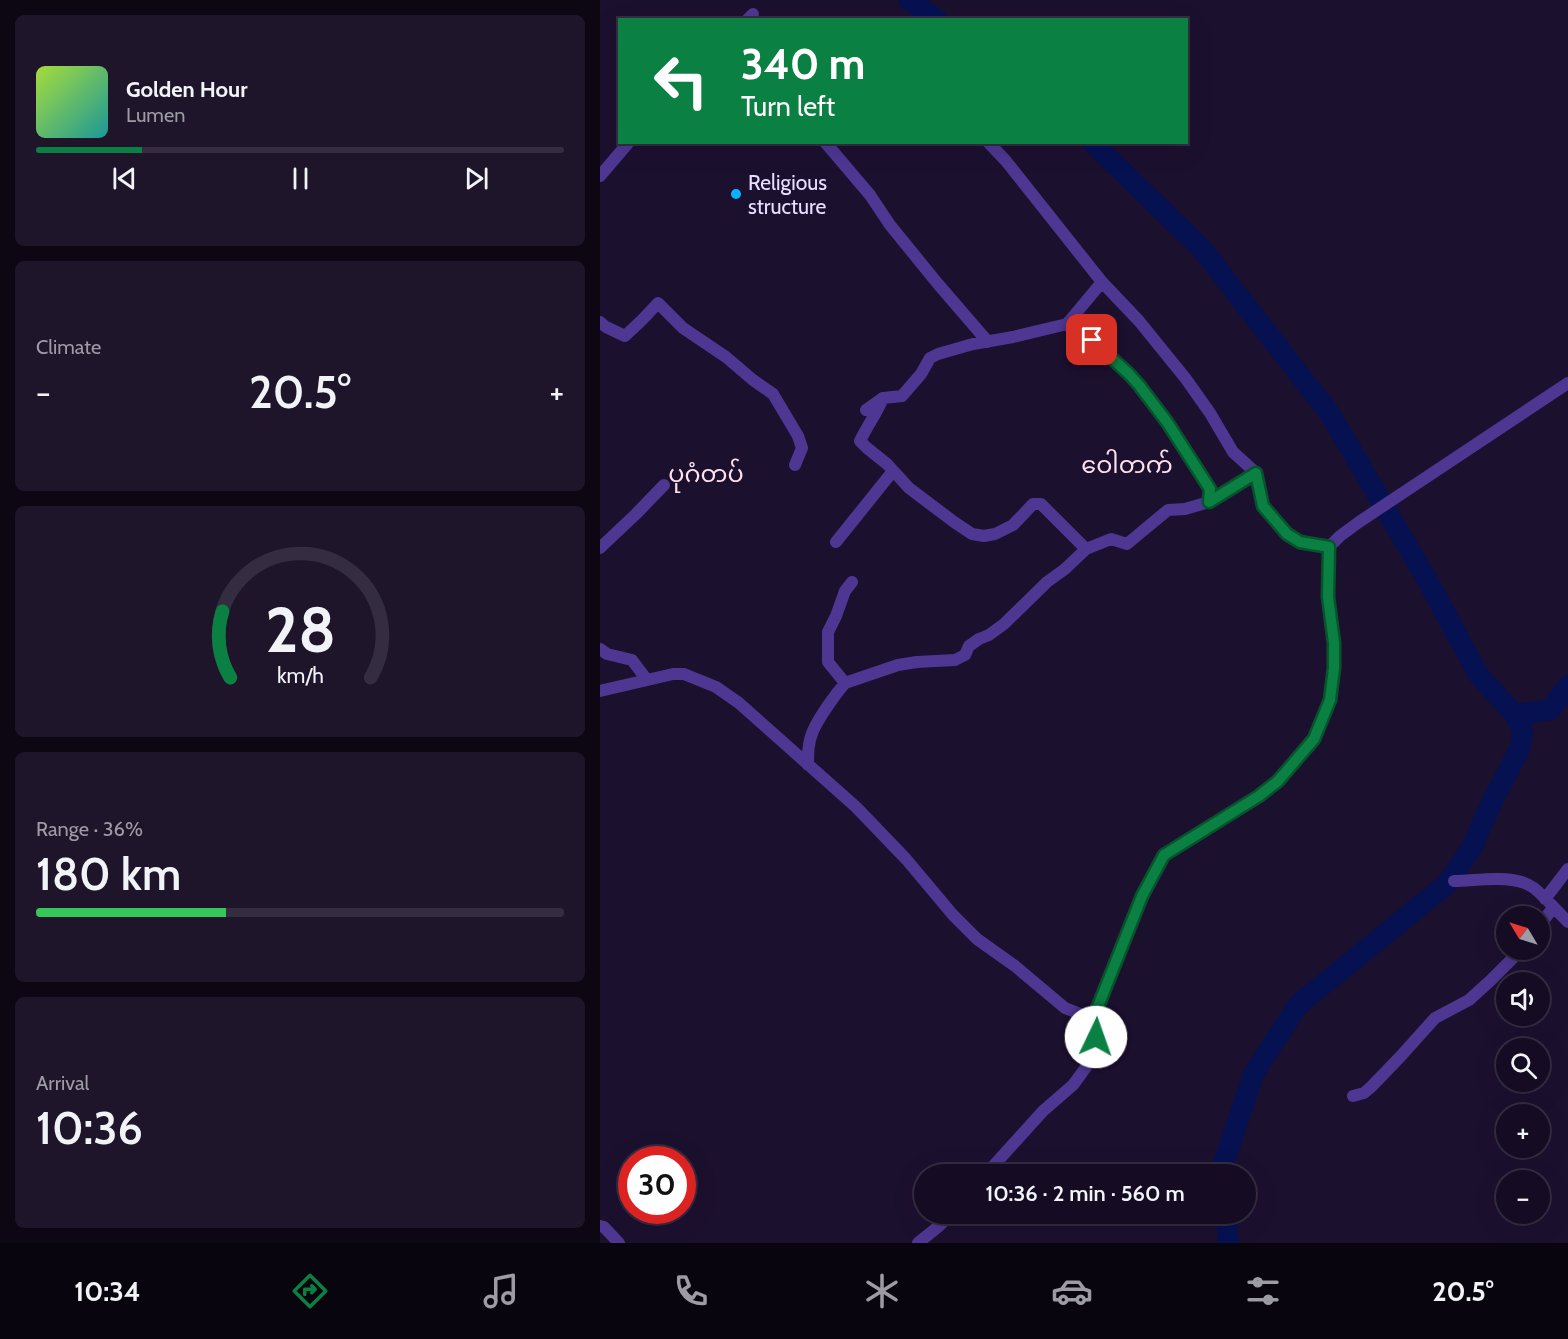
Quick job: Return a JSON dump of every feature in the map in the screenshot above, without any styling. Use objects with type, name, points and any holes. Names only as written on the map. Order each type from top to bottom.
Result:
[{"type":"street","points":[[600,176],[627,144]]},
{"type":"street","points":[[827,144],[870,195],[890,225],[938,284],[988,342]]},
{"type":"street","points":[[990,144],[1102,282],[1139,321],[1186,379],[1233,452],[1256,473],[1263,506],[1287,534],[1300,542],[1329,547]]},
{"type":"street","points":[[866,410],[883,398],[902,396],[921,374],[930,358],[938,354],[1067,324],[1102,282]]},
{"type":"street","points":[[600,322],[625,336],[658,303],[683,328],[726,357],[773,394],[798,436],[802,448],[795,465]]},
{"type":"street","points":[[1067,324],[1082,331],[1139,385],[1210,489],[1209,502]]},
{"type":"street","points":[[995,1164],[1043,1111],[1073,1085],[1092,1059],[1096,1042],[1093,1019],[1142,896],[1164,855],[1251,801],[1278,781],[1314,739],[1330,700],[1334,668],[1334,643],[1328,597],[1329,547],[1359,522],[1568,383]]},
{"type":"street","points":[[883,398],[860,441],[909,488],[954,522],[972,534],[984,536],[995,534],[1013,525],[1034,504],[1041,504],[1086,549]]},
{"type":"street","points":[[836,542],[893,471]]},
{"type":"street","points":[[808,765],[809,745],[813,732],[845,683],[898,665],[955,660],[965,655],[969,646],[1004,624],[1047,582],[1086,549],[1111,538],[1127,544],[1168,510],[1185,509],[1209,502],[1256,473]]},
{"type":"street","points":[[600,548],[664,484]]},
{"type":"street","points":[[845,683],[828,662],[828,632],[845,591],[852,582]]},
{"type":"street","points":[[600,649],[607,654],[632,660],[647,680]]},
{"type":"street","points":[[600,691],[673,674],[684,674],[716,687],[739,703],[856,807],[977,939],[1015,966],[1065,1008],[1093,1019]]},
{"type":"street","points":[[1548,906],[1568,869]]},
{"type":"street","points":[[1454,881],[1488,878],[1521,882],[1533,888],[1568,922]]},
{"type":"street","points":[[1353,1096],[1364,1093],[1371,1087],[1435,1017],[1468,1000],[1511,960]]},
{"type":"street","points":[[918,1243],[941,1224]]},
{"type":"street","points":[[600,1226],[604,1227],[619,1243]]},
{"type":"waterway","points":[[909,0],[934,18]]},
{"type":"waterway","points":[[1094,144],[1202,249],[1330,414],[1429,583],[1478,674],[1515,715],[1550,710],[1568,686]]},
{"type":"waterway","points":[[1224,1164],[1254,1073],[1298,1005],[1448,883],[1471,849],[1520,748],[1523,731],[1515,715]]},
{"type":"waterway","points":[[1227,1224],[1228,1243]]},
{"type":"place","name":"Religious structure","points":[[736,194]]},
{"type":"district","name":"ဝေါတက်","points":[[1127,464]]},
{"type":"district","name":"ပုဂံတပ်","points":[[706,473]]},
{"type":"route","points":[[1092,340],[1129,374],[1167,422],[1210,489],[1209,502],[1256,473],[1263,506],[1287,534],[1300,542],[1329,547],[1328,597],[1334,643],[1330,700],[1314,739],[1278,781],[1259,796],[1164,855],[1142,896],[1093,1019],[1096,1037]]}]
